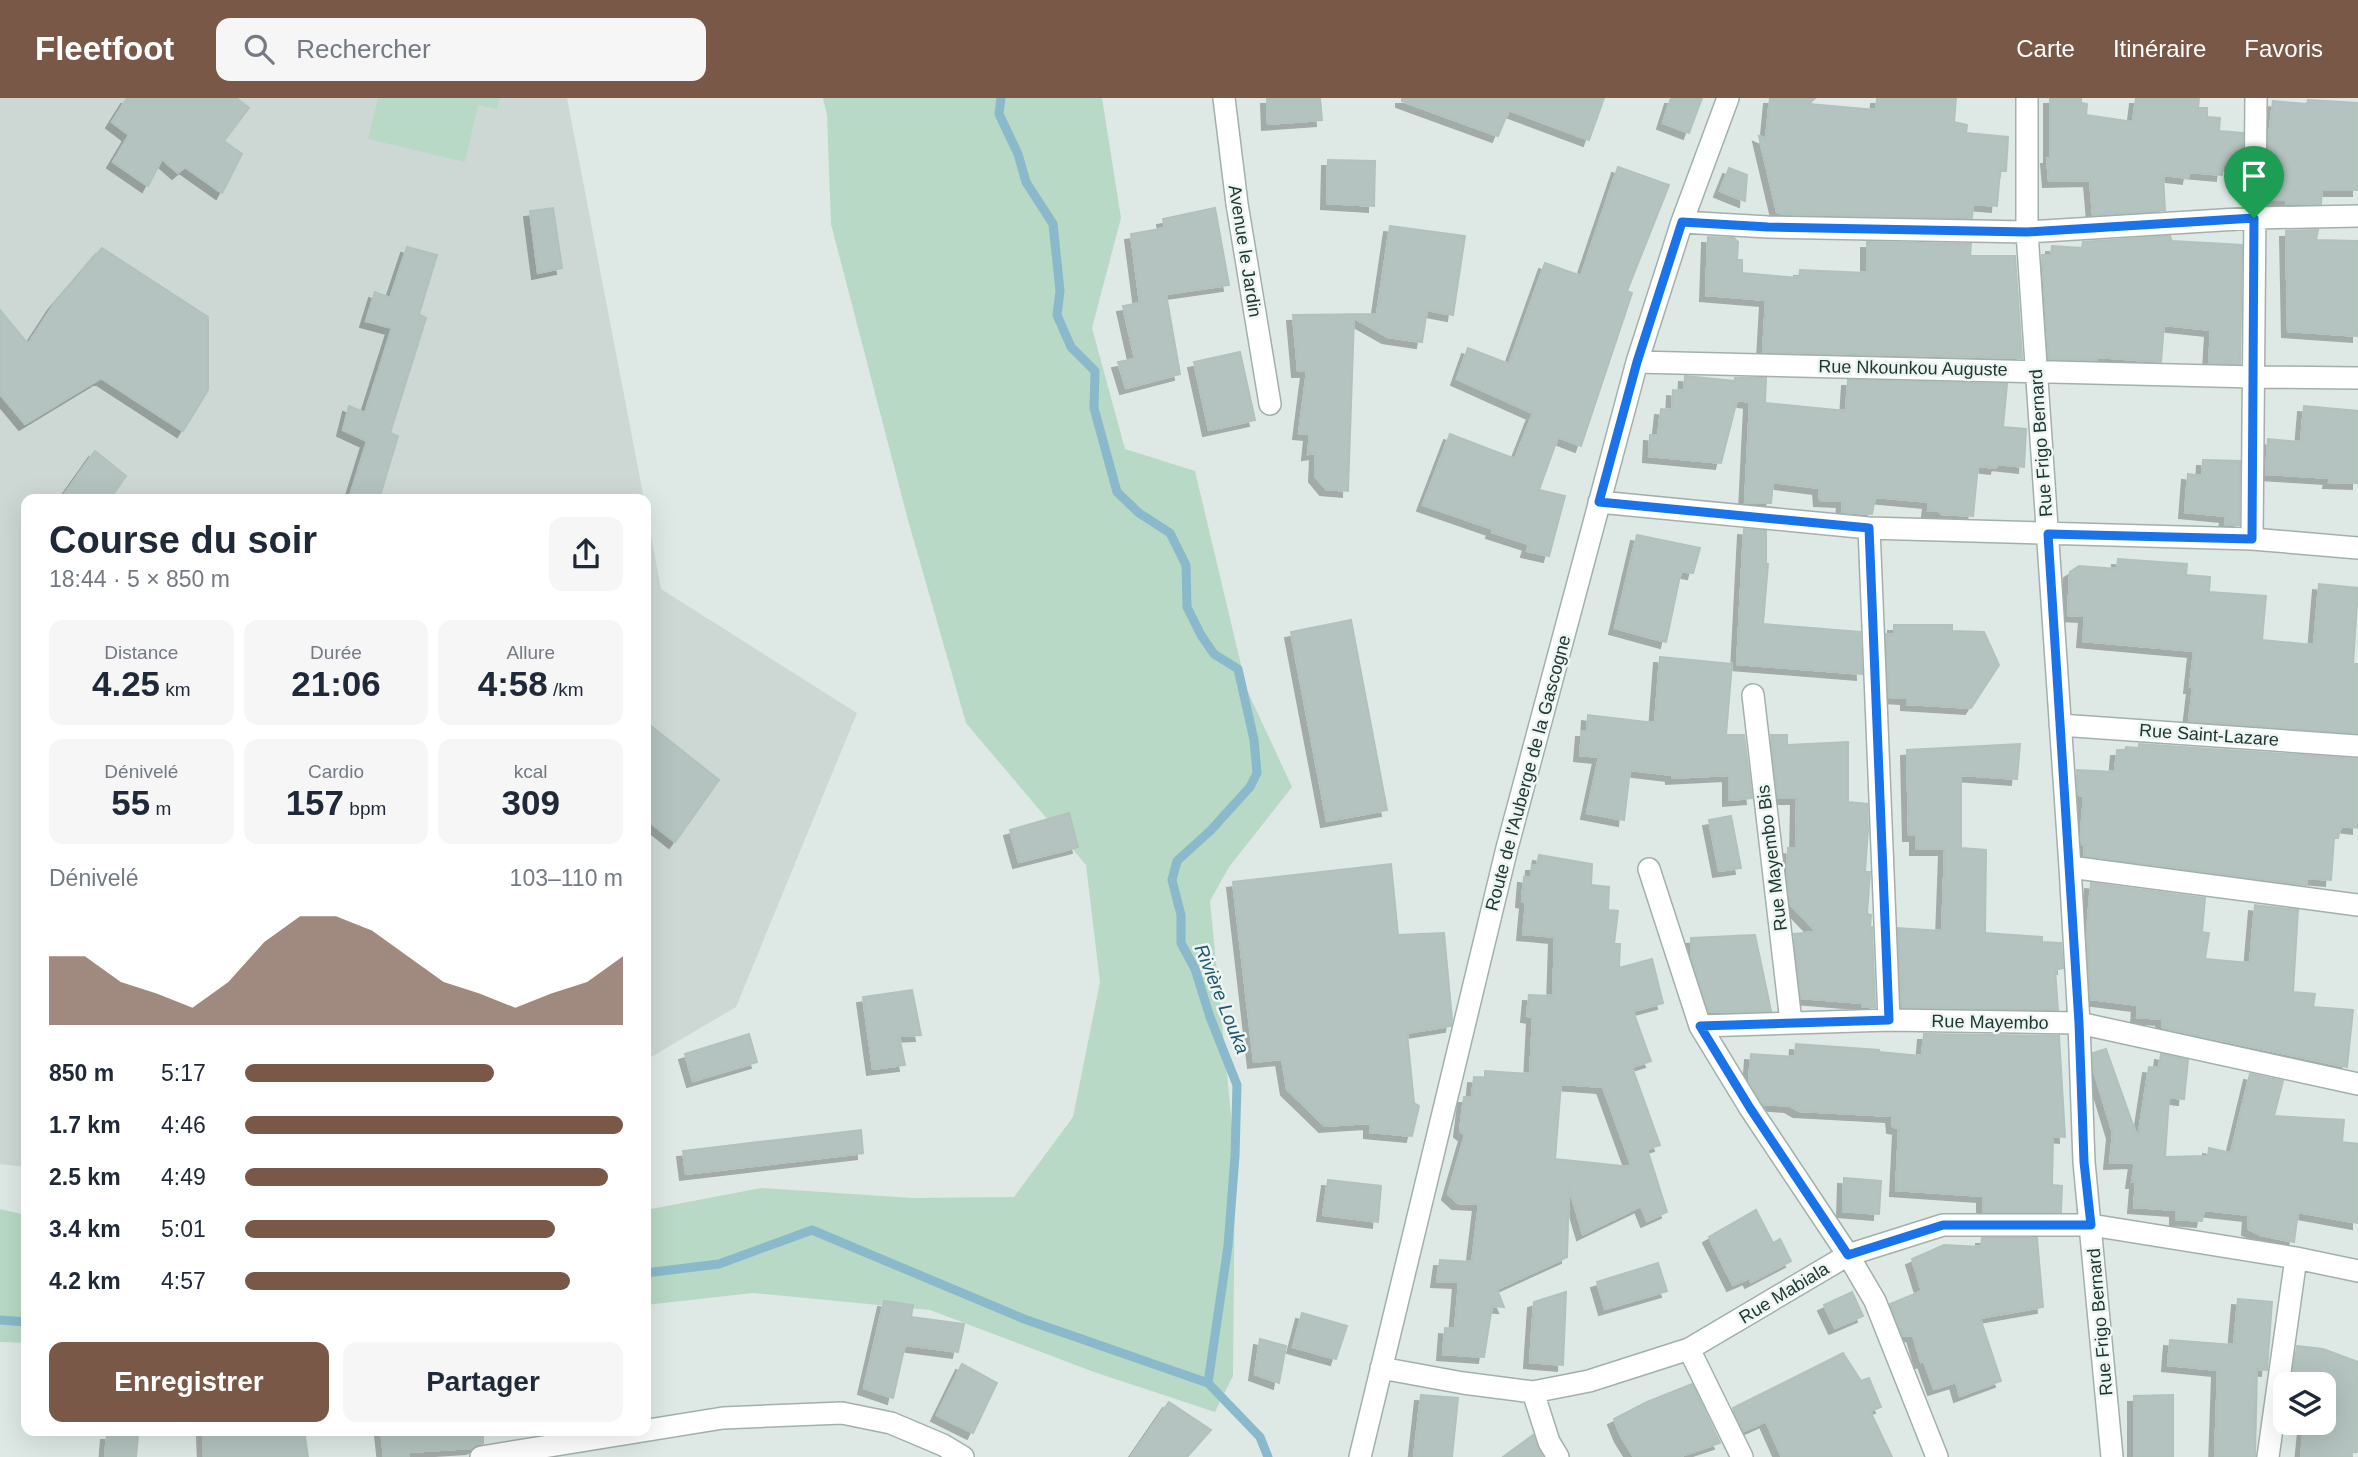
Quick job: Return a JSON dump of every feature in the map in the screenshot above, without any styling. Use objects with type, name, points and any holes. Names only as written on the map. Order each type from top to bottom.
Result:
[{"type":"street","name":"Avenue le Jardin","points":[[1224,98],[1237,204],[1270,404]]},
{"type":"street","name":"Route de l'Auberge de la Gascogne","points":[[1360,1457],[1507,848],[1599,502],[1637,362],[1682,222],[1728,98]]},
{"type":"street","name":"Rue Frigo Bernard","points":[[2027,98],[2027,232],[2070,867],[2084,1162],[2112,1457]]},
{"type":"street","points":[[2252,539],[2256,98]]},
{"type":"street","points":[[1682,222],[1768,227],[2027,232],[2254,218],[2358,216]]},
{"type":"street","name":"Rue Nkounkou Auguste","points":[[1637,362],[2358,378]]},
{"type":"street","points":[[1599,502],[1869,528],[2252,539],[2358,548]]},
{"type":"street","points":[[1869,528],[1889,1020]]},
{"type":"street","name":"Rue Mayembo Bis","points":[[1753,695],[1791,1022]]},
{"type":"street","name":"Rue Saint-Lazare","points":[[2060,725],[2358,746]]},
{"type":"street","points":[[2070,867],[2358,905]]},
{"type":"street","points":[[1649,869],[1700,1026],[1875,1301],[1937,1457]]},
{"type":"street","name":"Rue Mayembo","points":[[1700,1026],[1889,1020],[2079,1023],[2358,1084]]},
{"type":"street","name":"Rue Mabiala","points":[[1381,1368],[1462,1383],[1533,1392],[1589,1381],[1689,1349],[1848,1255],[1943,1225],[2091,1225],[2296,1258],[2358,1271]]},
{"type":"street","points":[[2268,1457],[2296,1258]]},
{"type":"street","points":[[1689,1349],[1742,1457]]},
{"type":"street","points":[[1533,1392],[1549,1442],[1558,1457]]},
{"type":"street","points":[[651,1430],[723,1418],[842,1413],[891,1423],[943,1445],[963,1457]]},
{"type":"street","points":[[481,1457],[611,1436]]},
{"type":"shaded area","points":[[0,98],[567,98],[643,494],[21,494],[21,1166],[0,1164]]},
{"type":"shaded area","points":[[651,535],[661,589],[857,713],[736,1007],[651,1057]]},
{"type":"green space","points":[[378,98],[500,98],[497,109],[478,105],[465,162],[368,139]]},
{"type":"green space","points":[[823,98],[1102,98],[1121,218],[1092,328],[1125,449],[1195,471],[1247,690],[1292,787],[1229,867],[1210,901],[1235,1156],[1233,1376],[1215,1412],[1094,1372],[930,1310],[753,1293],[651,1304],[651,1209],[761,1188],[912,1198],[1014,1197],[1073,1117],[1100,982],[1086,865],[966,723],[908,520],[831,224],[827,115]]},
{"type":"green space","points":[[0,1209],[21,1214],[21,1343],[0,1342]]},
{"type":"building","points":[[127,98],[236,98],[249,108],[224,141],[242,154],[222,193],[185,167],[178,173],[162,159],[148,186],[113,162],[129,135],[112,122]]},
{"type":"building","points":[[1267,98],[1320,98],[1322,120],[1268,124]]},
{"type":"building","points":[[1402,98],[1604,98],[1589,140],[1509,110],[1498,136],[1402,101]]},
{"type":"building","points":[[1671,98],[1702,98],[1689,133],[1663,123]]},
{"type":"building","points":[[1770,98],[1815,98],[1809,104],[1876,110],[1877,98],[1956,98],[1954,122],[1967,125],[1966,133],[2008,137],[2006,171],[2000,171],[1997,206],[1973,204],[1972,218],[1777,212],[1759,136],[1766,139]]},
{"type":"building","points":[[2050,98],[2081,98],[2081,103],[2087,104],[2086,115],[2133,122],[2136,98],[2199,98],[2198,108],[2207,108],[2207,117],[2220,118],[2219,131],[2243,133],[2242,166],[2223,164],[2222,175],[2189,172],[2188,178],[2163,175],[2165,210],[2093,215],[2090,180],[2049,181],[2047,158],[2050,158]]},
{"type":"building","points":[[2308,100],[2358,103],[2358,190],[2322,190],[2321,204],[2286,204],[2286,200],[2268,200],[2269,136],[2273,101],[2307,104]]},
{"type":"building","points":[[1328,160],[1375,161],[1374,206],[1327,203]]},
{"type":"building","points":[[1618,167],[1669,185],[1627,291],[1632,293],[1581,446],[1558,437],[1539,490],[1565,496],[1549,556],[1527,551],[1529,544],[1492,532],[1493,529],[1423,505],[1450,434],[1515,459],[1533,413],[1457,379],[1468,348],[1509,364],[1545,263],[1581,276]]},
{"type":"building","points":[[1729,168],[1747,175],[1745,201],[1720,191]]},
{"type":"building","points":[[553,208],[562,268],[538,273],[530,211]]},
{"type":"building","points":[[1215,208],[1229,285],[1166,294],[1180,374],[1126,388],[1118,362],[1135,359],[1123,306],[1140,303],[1131,234],[1165,228],[1163,219]]},
{"type":"building","points":[[1390,226],[1465,236],[1453,315],[1427,310],[1422,342],[1388,337],[1354,318],[1348,491],[1326,489],[1315,476],[1316,453],[1308,454],[1310,434],[1299,433],[1307,371],[1298,371],[1293,315],[1377,314]]},
{"type":"building","points":[[2318,230],[2316,240],[2358,241],[2358,336],[2288,331],[2286,231]]},
{"type":"building","points":[[2170,236],[2172,241],[2242,245],[2240,364],[2209,363],[2211,330],[2164,325],[2161,362],[2097,357],[2097,360],[2049,359],[2042,255],[2051,255],[2052,246],[2082,248],[2083,242]]},
{"type":"building","points":[[1708,237],[1734,238],[1738,242],[1737,260],[1742,260],[1742,273],[1799,278],[1800,270],[1867,273],[1867,242],[1971,244],[1970,256],[2015,256],[2022,358],[1763,352],[1766,300],[1706,295]]},
{"type":"building","points":[[407,247],[437,255],[419,314],[426,318],[390,433],[398,436],[381,494],[351,494],[367,441],[343,430],[349,406],[365,413],[392,328],[366,321],[375,292],[390,298]]},
{"type":"building","points":[[102,248],[208,317],[208,390],[183,431],[101,378],[25,424],[0,394],[0,310],[28,344],[54,304]]},
{"type":"building","points":[[1240,352],[1255,420],[1209,430],[1194,362]]},
{"type":"building","points":[[1685,376],[1735,381],[1735,378],[1766,378],[1765,403],[1846,411],[1848,380],[2007,384],[2003,427],[2026,429],[2024,467],[1997,464],[1996,468],[1978,466],[1973,516],[1928,511],[1929,502],[1875,497],[1872,514],[1842,512],[1843,501],[1820,500],[1819,488],[1773,482],[1771,503],[1745,503],[1750,402],[1757,403],[1737,400],[1721,463],[1649,456],[1650,435],[1658,436],[1661,409],[1672,410],[1673,390],[1684,391]]},
{"type":"building","points":[[2304,406],[2358,411],[2358,483],[2329,482],[2330,478],[2266,474],[2268,439],[2301,442]]},
{"type":"building","points":[[95,451],[126,476],[113,494],[65,494]]},
{"type":"building","points":[[2203,460],[2240,461],[2239,525],[2225,525],[2226,516],[2185,512],[2188,474],[2202,476]]},
{"type":"building","points":[[1744,529],[1766,531],[1768,564],[1763,624],[1860,632],[1862,674],[1737,664]]},
{"type":"building","points":[[1637,535],[1700,548],[1693,573],[1681,571],[1666,642],[1615,628]]},
{"type":"building","points":[[2118,559],[2187,564],[2186,575],[2210,577],[2209,592],[2266,596],[2262,640],[2314,645],[2319,584],[2358,588],[2353,664],[2358,664],[2358,733],[2189,721],[2194,651],[2083,641],[2085,616],[2068,615],[2070,572],[2079,566],[2117,569]]},
{"type":"building","points":[[1351,620],[1387,810],[1327,821],[1291,632]]},
{"type":"building","points":[[1894,625],[1952,625],[1952,631],[1984,632],[1999,665],[1971,708],[1907,704],[1907,698],[1889,697],[1886,634],[1894,635]]},
{"type":"building","points":[[1660,657],[1732,664],[1726,735],[1744,735],[1752,798],[1729,800],[1729,775],[1672,778],[1672,775],[1630,770],[1624,820],[1587,813],[1599,757],[1580,755],[1582,731],[1587,731],[1588,715],[1655,723]]},
{"type":"building","points":[[651,726],[719,780],[675,842],[651,823]]},
{"type":"building","points":[[1771,735],[1787,735],[1787,745],[1848,742],[1848,802],[1867,804],[1865,872],[1870,872],[1867,914],[1871,915],[1875,1007],[1862,1007],[1862,1003],[1801,998],[1794,934],[1817,932],[1791,905],[1787,878],[1788,848],[1796,849],[1797,798],[1778,798]]},
{"type":"building","points":[[2020,744],[2017,779],[1961,775],[1961,848],[1986,850],[1985,933],[2042,937],[2042,942],[2061,943],[2063,968],[2055,970],[2058,1010],[1902,1007],[1898,928],[1942,931],[1945,849],[1916,849],[1916,835],[1909,835],[1907,750]]},
{"type":"building","points":[[2139,744],[2358,759],[2358,828],[2341,826],[2338,838],[2334,838],[2331,880],[2307,878],[2306,885],[2084,856],[2085,845],[2082,845],[2081,832],[2084,796],[2078,795],[2077,770],[2115,772],[2117,750],[2125,750],[2126,747],[2139,748]]},
{"type":"building","points":[[1069,813],[1078,847],[1019,862],[1010,830]]},
{"type":"building","points":[[1731,816],[1741,868],[1719,871],[1709,820]]},
{"type":"building","points":[[1539,855],[1592,864],[1591,885],[1609,887],[1608,910],[1618,911],[1614,944],[1620,944],[1619,968],[1652,959],[1663,1003],[1633,1011],[1651,1061],[1632,1067],[1660,1145],[1647,1149],[1667,1212],[1647,1221],[1641,1206],[1583,1234],[1569,1187],[1567,1257],[1497,1289],[1504,1307],[1492,1306],[1484,1357],[1443,1354],[1445,1328],[1455,1329],[1459,1282],[1437,1281],[1440,1260],[1472,1262],[1479,1204],[1458,1203],[1448,1194],[1465,1135],[1460,1131],[1464,1097],[1472,1097],[1474,1077],[1485,1078],[1485,1071],[1530,1074],[1533,1017],[1527,1016],[1529,995],[1553,996],[1555,937],[1523,934],[1526,902],[1522,901],[1524,877],[1531,878],[1532,865],[1537,865]],"holes":[[[1561,1084],[1603,1087],[1632,1167],[1555,1159]]]},
{"type":"building","points":[[1391,864],[1398,935],[1444,933],[1452,1019],[1451,1026],[1407,1033],[1414,1103],[1419,1106],[1412,1136],[1370,1132],[1370,1123],[1325,1126],[1287,1089],[1282,1059],[1254,1062],[1233,882]]},
{"type":"building","points":[[2091,883],[2205,898],[2202,932],[2209,933],[2205,959],[2250,963],[2255,905],[2298,910],[2293,992],[2315,994],[2313,1007],[2353,1010],[2347,1067],[2163,1028],[2162,1019],[2137,1017],[2138,1005],[2091,999],[2087,931]]},
{"type":"building","points":[[1755,935],[1771,1011],[1709,1012],[1692,960],[1691,938]]},
{"type":"building","points":[[912,990],[921,1035],[899,1036],[905,1065],[873,1069],[863,997]]},
{"type":"building","points":[[749,1034],[757,1062],[693,1081],[685,1054]]},
{"type":"building","points":[[1924,1034],[2059,1036],[2065,1137],[2053,1136],[2052,1185],[2062,1186],[2061,1212],[1983,1212],[1983,1196],[1896,1190],[1899,1128],[1893,1127],[1892,1116],[1799,1111],[1790,1106],[1763,1104],[1749,1081],[1751,1054],[1795,1057],[1796,1044],[1922,1056]]},
{"type":"building","points":[[2106,1049],[2138,1139],[2149,1067],[2159,1068],[2161,1054],[2188,1060],[2184,1099],[2169,1097],[2165,1157],[2208,1156],[2209,1148],[2231,1153],[2250,1074],[2283,1081],[2274,1116],[2344,1120],[2342,1142],[2358,1144],[2358,1223],[2298,1212],[2294,1242],[2261,1235],[2248,1229],[2249,1215],[2204,1210],[2202,1221],[2176,1219],[2176,1210],[2134,1207],[2136,1182],[2132,1182],[2135,1162],[2110,1163],[2113,1133],[2094,1071],[2093,1053]]},
{"type":"building","points":[[861,1130],[863,1153],[686,1174],[683,1151]]},
{"type":"building","points":[[1844,1178],[1881,1181],[1879,1214],[1843,1211]]},
{"type":"building","points":[[1328,1180],[1381,1186],[1378,1222],[1323,1215]]},
{"type":"building","points":[[1756,1210],[1773,1243],[1780,1239],[1791,1261],[1751,1282],[1749,1278],[1733,1285],[1709,1237]]},
{"type":"building","points":[[1982,1238],[2037,1238],[2043,1307],[1980,1318],[2001,1381],[1960,1396],[1956,1382],[1934,1389],[1924,1361],[1921,1362],[1913,1335],[1903,1336],[1890,1304],[1922,1291],[1912,1259],[1944,1245],[1981,1247]]},
{"type":"building","points":[[1658,1263],[1667,1291],[1605,1309],[1597,1282]]},
{"type":"building","points":[[1566,1292],[1563,1365],[1530,1362],[1534,1302]]},
{"type":"building","points":[[1852,1292],[1863,1316],[1835,1328],[1824,1305]]},
{"type":"building","points":[[2238,1299],[2272,1302],[2267,1370],[2257,1369],[2255,1457],[2215,1457],[2218,1370],[2168,1365],[2170,1340],[2234,1345]]},
{"type":"building","points":[[884,1301],[913,1305],[911,1317],[964,1324],[958,1352],[905,1345],[893,1398],[864,1388]]},
{"type":"building","points":[[1302,1313],[1347,1326],[1336,1359],[1293,1347]]},
{"type":"building","points":[[1260,1339],[1286,1346],[1279,1383],[1255,1374]]},
{"type":"building","points":[[2297,1346],[2323,1349],[2358,1362],[2358,1452],[2352,1452],[2351,1457],[2301,1457],[2303,1435],[2336,1435],[2336,1372],[2293,1372]]},
{"type":"building","points":[[1843,1353],[1861,1381],[1869,1378],[1881,1407],[1870,1411],[1892,1457],[1782,1457],[1766,1421],[1744,1431],[1733,1408]]},
{"type":"building","points":[[962,1364],[997,1383],[973,1433],[937,1415]]},
{"type":"building","points":[[1692,1384],[1720,1443],[1678,1457],[1634,1457],[1614,1419]]},
{"type":"building","points":[[1421,1395],[1458,1398],[1452,1457],[1414,1457]]},
{"type":"building","points":[[2173,1395],[2173,1457],[2134,1457],[2134,1396]]},
{"type":"building","points":[[1169,1402],[1211,1430],[1187,1457],[1131,1457]]},
{"type":"building","points":[[1533,1435],[1543,1457],[1503,1457]]},
{"type":"building","points":[[107,1436],[138,1436],[136,1457],[105,1457]]},
{"type":"building","points":[[203,1436],[305,1436],[308,1457],[204,1457]]},
{"type":"building","points":[[382,1436],[483,1436],[483,1443],[472,1448],[409,1452],[409,1457],[384,1457]]},
{"type":"waterway","name":"Rivière Louka","points":[[1001,98],[999,114],[1018,154],[1026,182],[1053,224],[1060,291],[1057,315],[1071,347],[1095,371],[1094,408],[1117,492],[1139,513],[1170,533],[1186,565],[1187,607],[1214,654],[1238,669],[1254,740],[1257,773],[1250,787],[1211,830],[1177,861],[1172,880],[1181,915],[1181,943],[1195,969],[1210,1017],[1237,1085],[1228,1246],[1208,1383],[1260,1437],[1268,1457]]},
{"type":"waterway","points":[[651,1272],[719,1264],[812,1230],[1024,1319],[1208,1383]]},
{"type":"waterway","points":[[0,1320],[21,1322]]},
{"type":"route","points":[[2254,218],[2252,539],[2048,534],[2079,1023],[2084,1162],[2091,1225],[1943,1225],[1848,1255],[1750,1108],[1700,1026],[1889,1020],[1869,528],[1599,502],[1637,362],[1682,222],[1768,227],[2027,232],[2254,218]]}]
